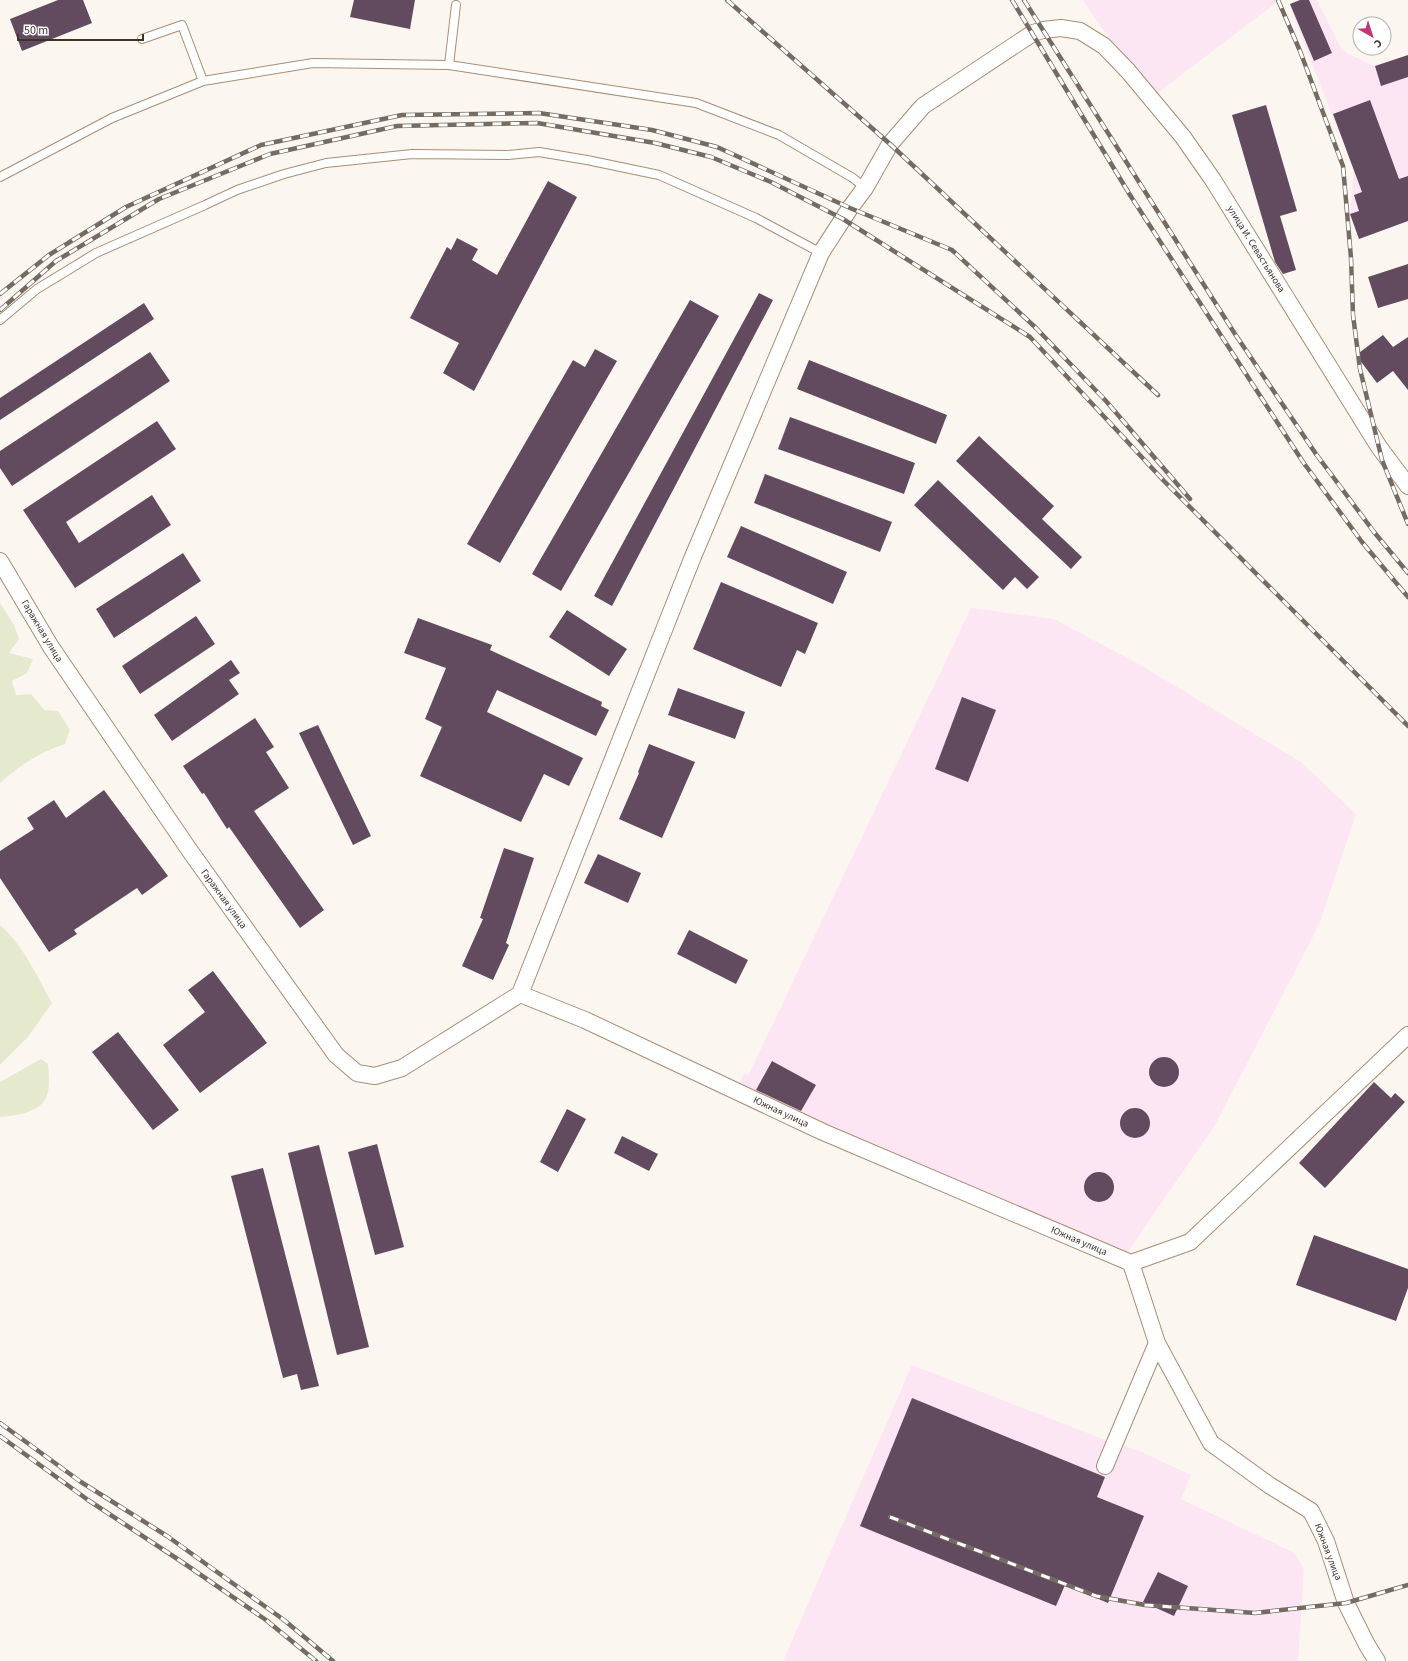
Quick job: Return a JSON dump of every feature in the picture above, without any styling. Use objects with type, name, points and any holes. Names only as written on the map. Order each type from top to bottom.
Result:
[{"type":"street","name":"улица И. Севастьянова","points":[[865,188],[890,144],[923,106],[1033,33],[1061,28],[1080,31],[1104,46],[1128,71],[1183,137],[1217,187],[1379,447],[1408,486]]},
{"type":"street","points":[[520,994],[692,559],[821,253],[850,208],[865,188]]},
{"type":"street","name":"Гаражная улица","points":[[0,561],[51,648],[190,851],[336,1055],[357,1073],[375,1076],[402,1068],[520,994]]},
{"type":"street","name":"Южная улица","points":[[520,994],[585,1020],[823,1132],[1131,1262],[1157,1343],[1211,1443],[1269,1485],[1311,1511],[1326,1541],[1346,1603],[1367,1645],[1377,1661]]},
{"type":"street","points":[[1131,1262],[1190,1242],[1408,1035]]},
{"type":"street","points":[[1105,1466],[1157,1343]]},
{"type":"lane","points":[[449,65],[456,5]]},
{"type":"lane","points":[[142,39],[182,26],[203,81]]},
{"type":"lane","points":[[0,177],[112,118],[203,81],[313,63],[449,65],[696,103],[779,135],[853,178],[865,188]]},
{"type":"lane","points":[[0,320],[37,289],[96,253],[237,190],[284,174],[326,163],[412,154],[508,155],[539,152],[588,160],[659,175],[756,218],[821,253]]},
{"type":"shaded area","points":[[1083,0],[1280,0],[1155,95],[1108,37]]},
{"type":"shaded area","points":[[1305,0],[1317,0],[1340,46],[1348,54],[1375,66],[1408,55],[1408,221],[1359,239],[1350,214],[1354,172],[1290,4]]},
{"type":"shaded area","points":[[971,608],[1054,619],[1144,667],[1301,762],[1356,814],[1319,925],[1215,1125],[1118,1266],[855,1152],[737,1089],[745,1072],[748,1076]]},
{"type":"shaded area","points":[[912,1365],[1108,1441],[1137,1450],[1191,1475],[1181,1499],[1295,1553],[1304,1570],[1298,1661],[783,1661]]},
{"type":"green space","points":[[0,603],[14,625],[19,639],[9,653],[33,659],[27,673],[12,681],[16,695],[31,694],[44,710],[58,711],[70,730],[65,744],[47,751],[31,760],[0,783]]},
{"type":"green space","points":[[0,925],[23,951],[52,1003],[27,1038],[0,1065]]},
{"type":"green space","points":[[41,1059],[48,1064],[49,1073],[49,1088],[44,1101],[30,1111],[18,1115],[0,1117],[0,1082]]},
{"type":"building","points":[[58,0],[83,0],[92,23],[22,51],[10,19]]},
{"type":"building","points":[[354,0],[415,0],[410,29],[350,17]]},
{"type":"building","points":[[1300,0],[1309,0],[1332,53],[1314,61],[1290,4]]},
{"type":"building","points":[[1408,55],[1408,77],[1381,86],[1375,66]]},
{"type":"building","points":[[1370,100],[1399,179],[1408,176],[1408,221],[1359,239],[1350,214],[1359,211],[1354,195],[1362,192],[1333,114]]},
{"type":"building","points":[[1266,105],[1297,211],[1280,216],[1296,270],[1283,274],[1275,262],[1232,115]]},
{"type":"building","points":[[548,181],[577,197],[474,391],[443,373],[459,343],[410,318],[447,247],[451,250],[457,238],[478,249],[472,260],[497,275]]},
{"type":"building","points":[[1408,264],[1408,299],[1378,308],[1368,277]]},
{"type":"building","points":[[759,293],[773,300],[612,606],[594,596]]},
{"type":"building","points":[[690,300],[719,316],[561,591],[532,574]]},
{"type":"building","points":[[144,303],[154,319],[0,420],[0,398]]},
{"type":"building","points":[[1383,335],[1393,347],[1408,337],[1408,390],[1393,371],[1377,383],[1356,355]]},
{"type":"building","points":[[595,349],[617,361],[500,563],[467,544],[573,360],[585,367]]},
{"type":"building","points":[[150,352],[170,381],[12,486],[0,468],[0,451]]},
{"type":"building","points":[[809,360],[947,415],[936,444],[797,389]]},
{"type":"building","points":[[790,417],[915,463],[904,494],[778,449]]},
{"type":"building","points":[[157,421],[176,449],[66,522],[79,543],[152,495],[171,525],[75,588],[23,510]]},
{"type":"building","points":[[979,436],[1054,506],[1042,519],[1082,557],[1071,569],[956,461]]},
{"type":"building","points":[[765,474],[892,522],[880,552],[754,503]]},
{"type":"building","points":[[938,480],[1039,577],[1027,589],[1015,577],[1003,590],[914,505]]},
{"type":"building","points":[[741,526],[847,572],[833,604],[727,557]]},
{"type":"building","points":[[183,553],[201,581],[114,638],[96,609]]},
{"type":"building","points":[[721,582],[818,623],[805,654],[797,650],[781,687],[693,649]]},
{"type":"building","points":[[567,610],[627,649],[609,676],[549,637]]},
{"type":"building","points":[[196,616],[215,644],[140,694],[122,666]]},
{"type":"building","points":[[418,618],[492,645],[490,650],[602,702],[601,706],[609,710],[596,736],[497,690],[487,712],[583,758],[569,786],[544,774],[521,822],[420,776],[442,727],[425,719],[446,668],[404,653]]},
{"type":"building","points":[[231,660],[240,673],[229,680],[239,694],[172,741],[154,715]]},
{"type":"building","points":[[678,688],[745,712],[735,739],[668,715]]},
{"type":"building","points":[[962,697],[996,710],[968,782],[935,769]]},
{"type":"building","points":[[255,718],[274,747],[266,752],[289,788],[254,811],[324,910],[300,928],[229,827],[227,829],[204,793],[202,794],[183,766]]},
{"type":"building","points":[[318,725],[371,836],[353,845],[299,733]]},
{"type":"building","points":[[649,744],[695,762],[662,838],[619,819],[639,773],[638,772]]},
{"type":"building","points":[[104,790],[168,876],[142,895],[137,888],[74,930],[77,934],[49,952],[0,878],[0,851],[34,829],[27,818],[54,800],[66,818]]},
{"type":"building","points":[[504,848],[534,858],[506,943],[509,945],[493,980],[462,966],[483,919],[480,918]]},
{"type":"building","points":[[598,854],[641,873],[628,903],[584,883]]},
{"type":"building","points":[[689,930],[748,960],[736,984],[677,954]]},
{"type":"building","points":[[213,971],[267,1043],[200,1093],[163,1045],[205,1012],[188,990]]},
{"type":"building","points":[[118,1032],[179,1110],[153,1130],[92,1052]]},
{"type":"building","points":[[1164,1057],[1170,1058],[1178,1066],[1178,1078],[1170,1086],[1164,1087],[1158,1086],[1150,1078],[1149,1072],[1150,1066],[1158,1058]]},
{"type":"building","points":[[772,1061],[816,1085],[801,1111],[756,1090]]},
{"type":"building","points":[[1374,1082],[1391,1098],[1395,1093],[1405,1102],[1325,1188],[1299,1163]]},
{"type":"building","points":[[1135,1108],[1141,1109],[1149,1117],[1149,1129],[1141,1137],[1135,1138],[1129,1137],[1121,1129],[1120,1123],[1121,1117],[1129,1109]]},
{"type":"building","points":[[567,1109],[586,1119],[558,1172],[540,1162]]},
{"type":"building","points":[[622,1136],[658,1154],[649,1171],[614,1153]]},
{"type":"building","points":[[377,1144],[404,1247],[375,1255],[348,1152]]},
{"type":"building","points":[[319,1145],[369,1347],[337,1355],[288,1153]]},
{"type":"building","points":[[263,1168],[319,1386],[301,1390],[297,1374],[283,1378],[231,1176]]},
{"type":"building","points":[[1099,1172],[1109,1177],[1114,1187],[1109,1197],[1099,1202],[1089,1197],[1084,1187],[1089,1177]]},
{"type":"building","points":[[1314,1235],[1408,1269],[1408,1288],[1396,1321],[1296,1285]]},
{"type":"building","points":[[912,1398],[1105,1477],[1097,1497],[1144,1516],[1108,1603],[1065,1585],[1056,1606],[860,1526]]},
{"type":"building","points":[[1158,1572],[1188,1586],[1174,1616],[1143,1602]]},
{"type":"railway","points":[[727,0],[890,144],[1158,395]]},
{"type":"railway","points":[[1012,0],[1130,195],[1303,462],[1362,542],[1408,597]]},
{"type":"railway","points":[[1024,0],[1235,334],[1316,454],[1374,532],[1408,573]]},
{"type":"railway","points":[[1278,0],[1300,51],[1343,166],[1351,258],[1353,315],[1360,369],[1382,460],[1408,524]]},
{"type":"railway","points":[[0,294],[49,255],[126,207],[261,145],[402,115],[539,113],[652,130],[717,147],[850,208],[952,250],[1036,328],[1106,401],[1190,499]]},
{"type":"railway","points":[[0,310],[56,261],[159,199],[270,154],[397,126],[537,123],[655,143],[711,157],[771,182],[843,219],[1030,337],[1164,481],[1408,726]]},
{"type":"railway","points":[[0,1423],[81,1482],[167,1536],[284,1620],[333,1661]]},
{"type":"railway","points":[[0,1436],[88,1500],[266,1620],[316,1661]]},
{"type":"railway","points":[[890,1517],[1096,1596],[1145,1605],[1255,1613],[1346,1603],[1408,1585]]}]
